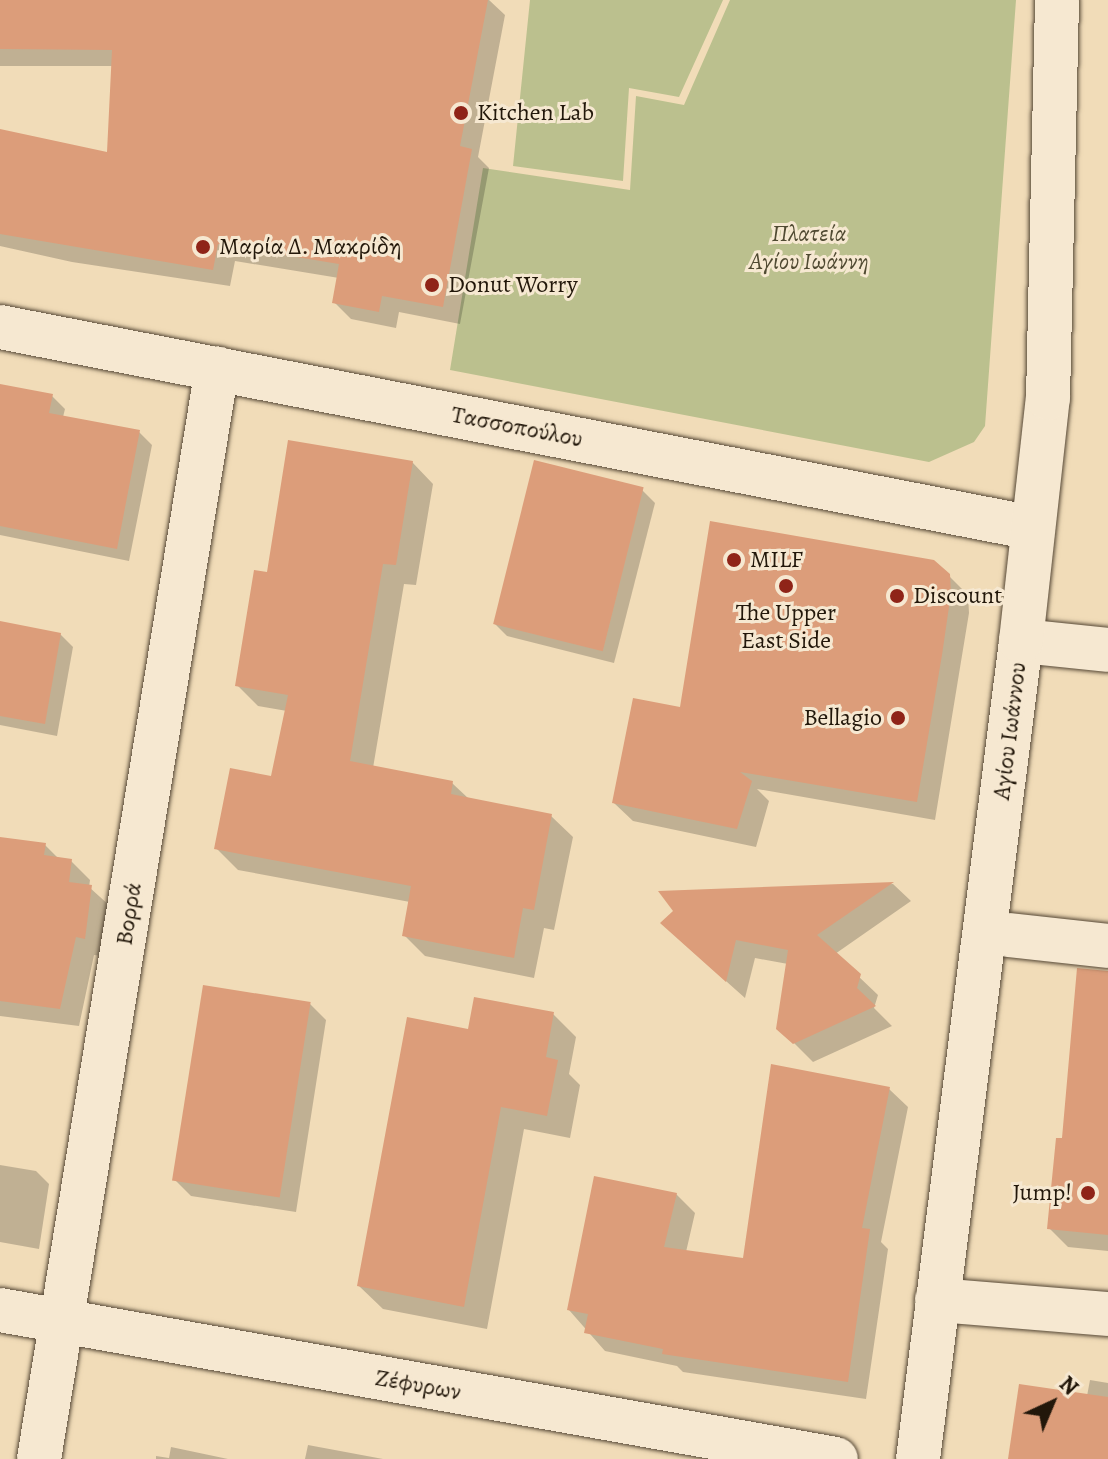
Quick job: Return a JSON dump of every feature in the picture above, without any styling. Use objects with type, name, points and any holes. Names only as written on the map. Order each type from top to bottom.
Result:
[{"type":"street","name":"Αγίου Ιωάννου","points":[[918,1459],[1021,641],[1048,398],[1057,0]]},
{"type":"street","name":"Τασσοπούλου","points":[[0,327],[1033,528]]},
{"type":"street","name":"Βορρά","points":[[39,1459],[217,368]]},
{"type":"street","points":[[1021,641],[1108,650]]},
{"type":"street","points":[[1009,935],[1108,946]]},
{"type":"street","points":[[937,1300],[1108,1314]]},
{"type":"street","name":"Ζέφυρων","points":[[0,1310],[836,1459]]},
{"type":"green space","points":[[530,0],[723,0],[679,97],[629,88],[623,181],[513,166]]},
{"type":"green space","name":"Πλατεία Αγίου Ιωάννη","points":[[730,0],[1016,0],[985,426],[974,442],[929,462],[450,370],[483,168],[630,190],[636,96],[684,105]]},
{"type":"building","points":[[0,0],[488,0],[460,146],[472,149],[443,307],[382,296],[379,312],[332,303],[339,264],[218,244],[213,270],[0,234],[0,129],[107,152],[112,50],[0,49]]},
{"type":"building","points":[[0,384],[53,394],[49,413],[140,430],[117,549],[0,526]]},
{"type":"building","points":[[288,440],[413,461],[396,565],[383,564],[350,761],[453,781],[451,794],[552,814],[534,910],[523,908],[514,958],[402,936],[411,886],[214,849],[230,768],[271,776],[288,695],[235,686],[254,570],[267,572]]},
{"type":"building","points":[[534,460],[644,487],[603,651],[493,624]]},
{"type":"building","points":[[710,521],[934,560],[950,574],[951,593],[917,802],[740,772],[752,781],[737,829],[612,803],[633,698],[680,707]]},
{"type":"building","points":[[0,621],[61,633],[45,724],[0,716]]},
{"type":"building","points":[[0,837],[46,843],[44,855],[72,859],[69,882],[92,885],[85,939],[76,937],[60,1009],[0,1001]]},
{"type":"building","points":[[894,882],[817,935],[861,974],[857,988],[876,1006],[793,1044],[776,1029],[788,950],[736,940],[726,982],[660,923],[673,911],[658,891]]},
{"type":"building","points":[[1077,968],[1108,971],[1108,1235],[1047,1229],[1056,1138],[1062,1138]]},
{"type":"building","points":[[203,985],[311,1002],[280,1198],[172,1181]]},
{"type":"building","points":[[474,997],[554,1012],[546,1057],[558,1060],[547,1116],[501,1107],[464,1307],[357,1286],[407,1017],[468,1029]]},
{"type":"building","points":[[771,1064],[890,1087],[862,1228],[870,1229],[848,1382],[662,1354],[663,1349],[584,1333],[588,1314],[567,1310],[594,1176],[677,1193],[664,1247],[743,1258]]},
{"type":"building","points":[[1019,1384],[1108,1397],[1108,1459],[1008,1459]]},
{"type":"place","name":"Kitchen Lab","points":[[461,113]]},
{"type":"place","name":"Μαρία Δ. Μακρίδη","points":[[203,247]]},
{"type":"place","name":"Donut Worry","points":[[432,285]]},
{"type":"place","name":"MILF","points":[[734,560]]},
{"type":"place","name":"The Upper East Side","points":[[786,586]]},
{"type":"place","name":"Discount","points":[[897,596]]},
{"type":"place","name":"Bellagio","points":[[898,718]]},
{"type":"place","name":"Jump!","points":[[1088,1193]]}]
